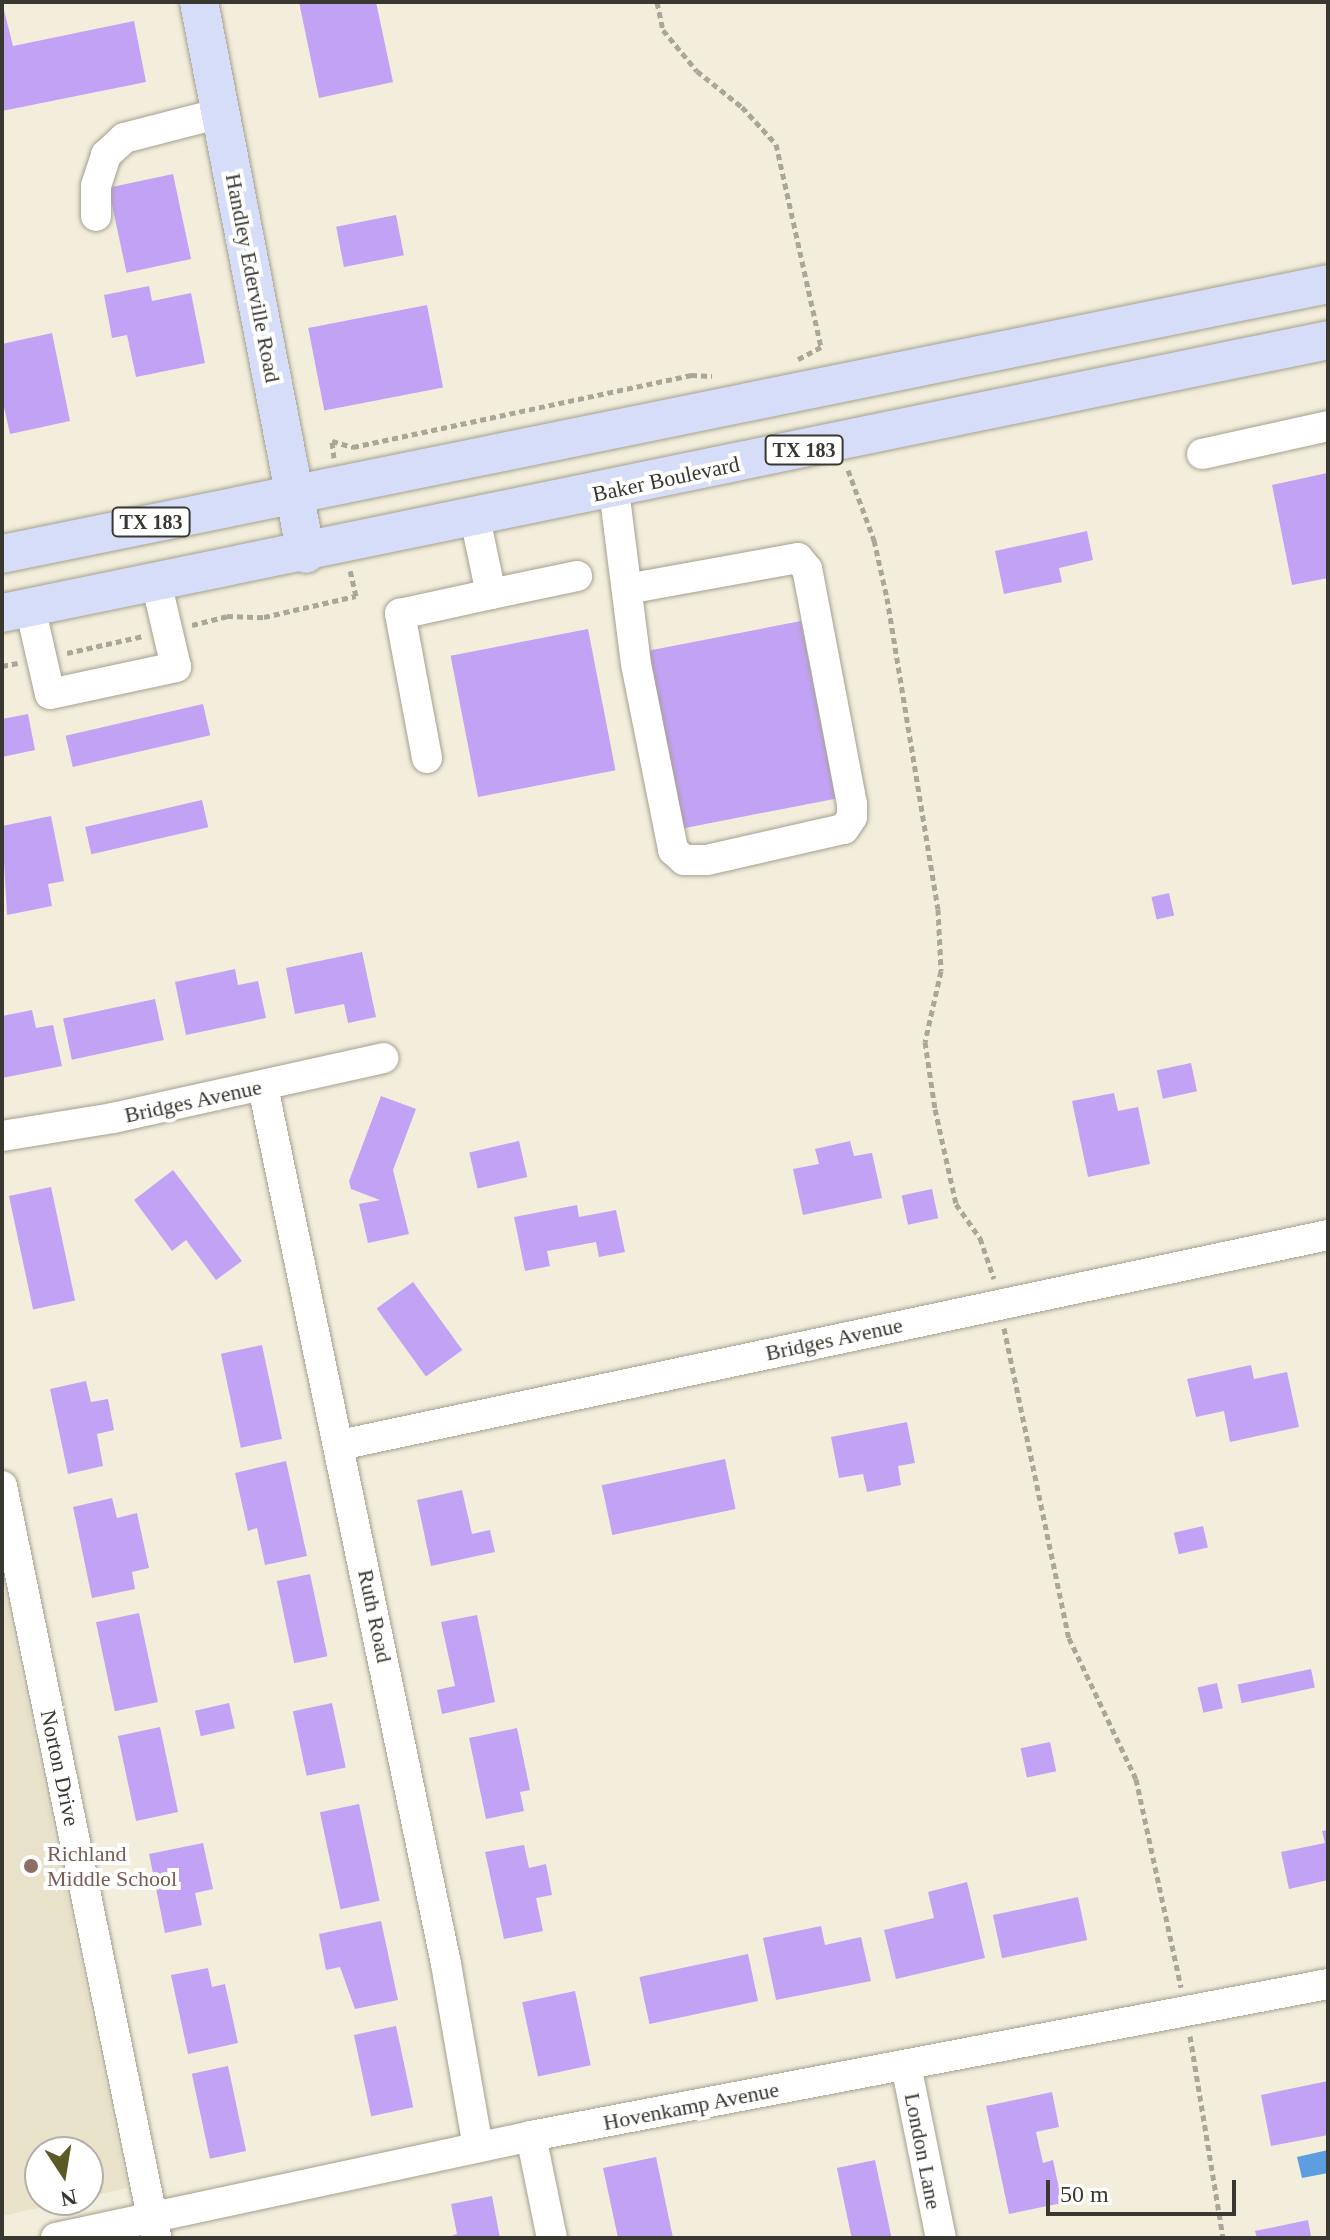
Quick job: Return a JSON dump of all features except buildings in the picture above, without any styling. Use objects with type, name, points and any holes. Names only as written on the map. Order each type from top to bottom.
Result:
[{"type":"main road","name":"Handley Ederville Road","points":[[199,2],[306,554]]},
{"type":"main road","name":"TX 183","points":[[2,554],[338,482],[1328,284]]},
{"type":"main road","name":"Baker Boulevard","points":[[16,610],[306,554],[1328,340]]},
{"type":"street","points":[[96,216],[96,186],[106,155],[124,138],[221,113]]},
{"type":"street","points":[[1202,454],[1328,426]]},
{"type":"street","points":[[614,490],[636,664],[673,850],[684,860],[707,860],[844,829],[852,817],[852,804],[807,569],[798,558],[788,557],[627,589]]},
{"type":"street","points":[[475,518],[491,594]]},
{"type":"street","points":[[427,758],[400,614],[577,576]]},
{"type":"street","points":[[16,610],[41,658],[50,694],[176,667],[156,582]]},
{"type":"street","name":"Bridges Avenue","points":[[2,1136],[263,1087],[383,1058]]},
{"type":"street","name":"Ruth Road","points":[[263,1087],[340,1445],[478,2147]]},
{"type":"street","name":"Bridges Avenue","points":[[340,1445],[1328,1235]]},
{"type":"street","name":"Norton Drive","points":[[2,1486],[154,2228]]},
{"type":"street","name":"Hovenkamp Avenue","points":[[56,2238],[154,2228],[478,2147],[1328,1984]]},
{"type":"street","name":"London Lane","points":[[906,2065],[941,2238]]},
{"type":"street","points":[[531,2136],[552,2238]]},
{"type":"path","points":[[657,2],[663,30],[697,71],[742,107],[776,144],[821,347],[784,366]]},
{"type":"path","points":[[338,482],[332,441],[353,447],[691,375],[722,376]]},
{"type":"path","points":[[841,442],[887,598],[938,909],[941,971],[925,1042],[935,1109],[956,1204],[980,1238],[999,1303],[1069,1638],[1136,1779],[1186,2011],[1223,2238]]},
{"type":"path","points":[[2,666],[356,596],[345,545]]},
{"type":"shaded area","name":"Richland Middle School","points":[[2,1580],[127,2188],[104,2193],[104,2136],[24,2136],[24,2211],[2,2216]]},
{"type":"water","points":[[1328,2150],[1328,2173],[1302,2178],[1297,2157]]},
{"type":"place","name":"Richland Middle School","points":[[31,1866]]}]
